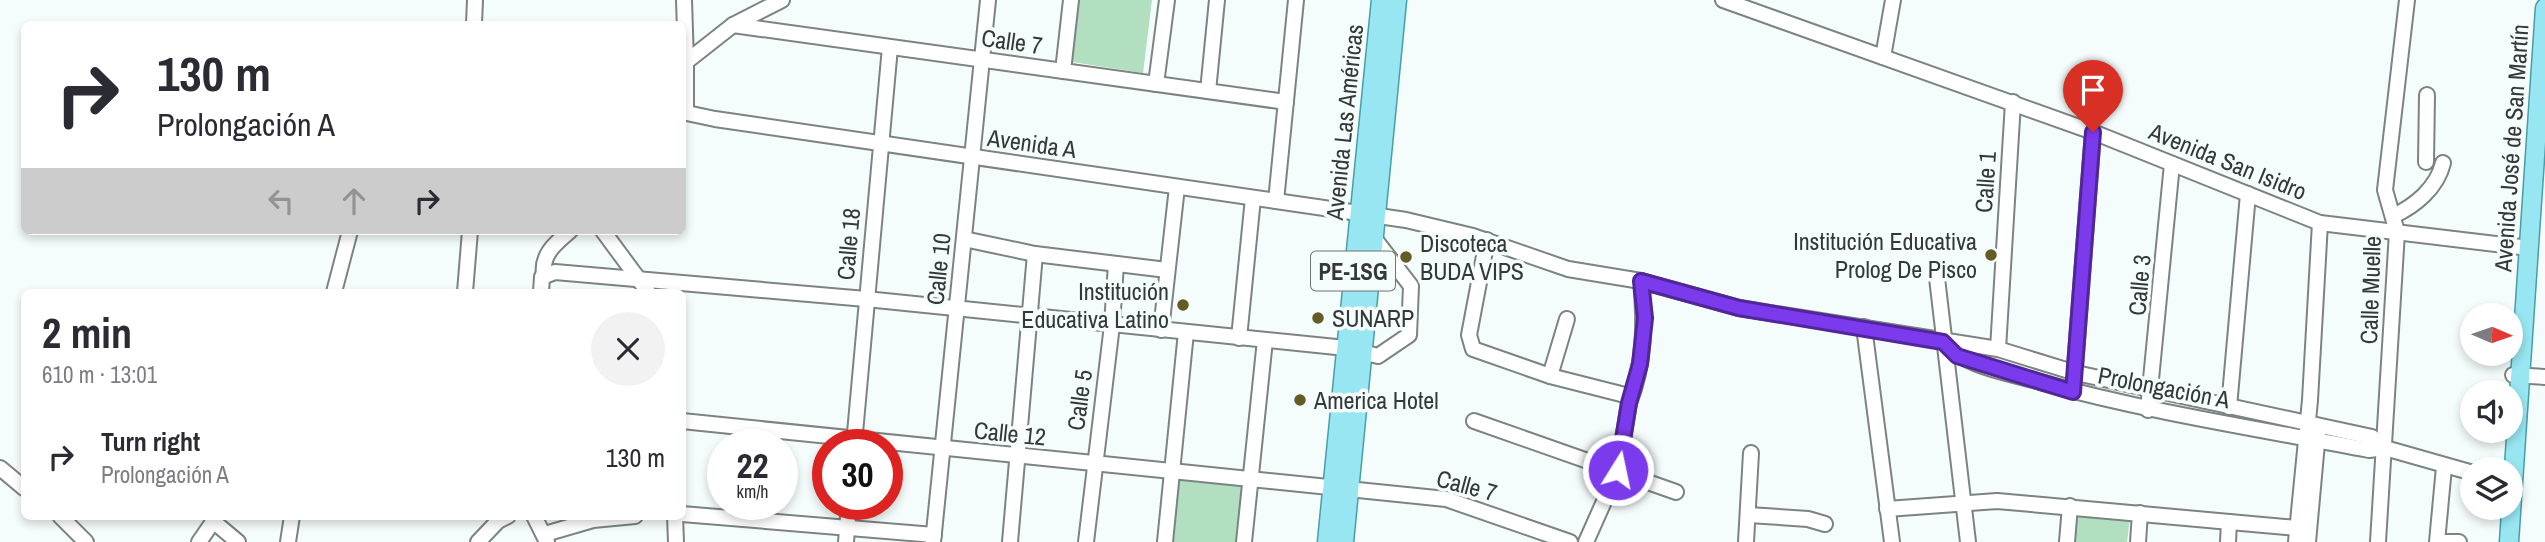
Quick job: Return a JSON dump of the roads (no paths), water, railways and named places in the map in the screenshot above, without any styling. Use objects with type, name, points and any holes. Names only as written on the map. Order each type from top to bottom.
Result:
[{"type":"main road","name":"Avenida Las Américas","points":[[1344,542],[1341,489],[1367,215],[1381,0]]},
{"type":"main road","name":"Avenida Las Américas","points":[[1354,349],[1374,238],[1367,215],[1398,0]]},
{"type":"main road","name":"Avenida José de San Martín","points":[[2515,457],[2527,376],[2529,248],[2545,8]]},
{"type":"main road","name":"Avenida José de San Martín","points":[[2516,542],[2545,131]]},
{"type":"main road","name":"Avenida Las Américas","points":[[1327,542],[1341,489]]},
{"type":"main road","name":"Avenida José de San Martín","points":[[2509,542],[2510,520]]},
{"type":"street","points":[[474,21],[475,0]]},
{"type":"street","points":[[684,0],[684,21]]},
{"type":"street","points":[[686,63],[733,26],[782,0]]},
{"type":"street","name":"Calle 10","points":[[934,538],[988,0]]},
{"type":"street","points":[[1063,71],[1071,0]]},
{"type":"street","points":[[1156,84],[1167,0]]},
{"type":"street","points":[[1208,91],[1217,0]]},
{"type":"street","points":[[1276,201],[1296,0]]},
{"type":"street","name":"Avenida San Isidro","points":[[1723,0],[1758,6],[1883,57],[2093,132],[2320,223],[2529,248]]},
{"type":"street","points":[[1883,57],[1893,0]]},
{"type":"street","name":"Calle Muelle","points":[[2378,542],[2397,232],[2385,190],[2407,0]]},
{"type":"street","name":"Calle 7","points":[[733,26],[1286,102]]},
{"type":"street","name":"Calle 18","points":[[855,429],[890,47]]},
{"type":"street","points":[[2422,152],[2423,98]]},
{"type":"street","name":"Calle 1","points":[[1998,349],[2013,102]]},
{"type":"street","name":"Avenida A","points":[[686,112],[782,129],[1406,220],[1487,240]]},
{"type":"street","points":[[2073,392],[2093,132]]},
{"type":"street","points":[[2393,215],[2423,197],[2437,179],[2443,163]]},
{"type":"street","name":"Calle 3","points":[[2148,410],[2172,164]]},
{"type":"street","points":[[1161,330],[1177,187]]},
{"type":"street","points":[[2229,407],[2248,194]]},
{"type":"street","points":[[1239,338],[1253,198]]},
{"type":"street","points":[[2308,542],[2312,431],[2310,400],[2320,223]]},
{"type":"street","points":[[335,289],[349,235]]},
{"type":"street","points":[[465,289],[470,235]]},
{"type":"street","points":[[542,289],[544,261],[548,253],[566,235]]},
{"type":"street","points":[[606,235],[646,289]]},
{"type":"street","points":[[544,275],[555,272],[640,278],[866,299],[1354,349],[1378,356],[1410,332],[1409,282],[1374,238]]},
{"type":"street","points":[[964,239],[1035,254],[1167,270]]},
{"type":"street","points":[[1487,240],[1469,342],[1480,353],[1550,376],[1621,394],[1629,403]]},
{"type":"street","name":"Prolongación A","points":[[1487,240],[1568,269],[1641,281],[1739,308],[1998,349],[2076,373],[2229,407],[2369,450],[2385,448],[2460,470]]},
{"type":"street","points":[[1010,542],[1035,254]]},
{"type":"street","name":"Calle 5","points":[[1086,542],[1093,465],[1112,325],[1115,264]]},
{"type":"street","points":[[1937,278],[1968,542]]},
{"type":"street","points":[[1586,542],[1618,470],[1629,403],[1639,379],[1645,318],[1641,281]]},
{"type":"street","points":[[1550,376],[1567,319]]},
{"type":"street","points":[[1864,327],[1892,542]]},
{"type":"street","points":[[1165,542],[1186,332]]},
{"type":"street","points":[[1244,542],[1265,340]]},
{"type":"street","name":"Prolongación A","points":[[1943,342],[1957,356],[2073,392],[2148,410],[2312,431]]},
{"type":"street","points":[[1474,421],[1676,492]]},
{"type":"street","name":"Calle 12","points":[[686,422],[812,438]]},
{"type":"street","points":[[1887,509],[1963,501],[2070,506],[2229,522],[2296,535],[2312,431]]},
{"type":"street","name":"Calle 12","points":[[903,447],[1341,489]]},
{"type":"street","points":[[1746,542],[1751,453]]},
{"type":"street","points":[[2444,467],[2438,542],[2459,542]]},
{"type":"street","points":[[0,468],[21,486]]},
{"type":"street","name":"Calle 7","points":[[1341,489],[1446,499],[1570,542]]},
{"type":"street","points":[[2067,542],[2070,506]]},
{"type":"street","points":[[2138,542],[2140,513]]},
{"type":"street","points":[[686,515],[846,535],[934,538]]},
{"type":"street","points":[[1749,515],[1808,519],[1825,524]]},
{"type":"street","points":[[64,520],[86,542]]},
{"type":"street","points":[[199,542],[214,520]]},
{"type":"street","points":[[216,520],[238,542]]},
{"type":"street","points":[[288,542],[291,520]]},
{"type":"street","points":[[478,542],[500,520]]},
{"type":"street","points":[[536,520],[546,538],[593,520]]},
{"type":"street","points":[[675,520],[676,542]]},
{"type":"street","points":[[2228,542],[2229,522]]},
{"type":"place","name":"Institución Educativa Prolog De Pisco","points":[[1991,255]]},
{"type":"place","name":"Discoteca BUDA VIPS","points":[[1406,257]]},
{"type":"place","name":"Institución Educativa Latino","points":[[1183,305]]},
{"type":"place","name":"SUNARP","points":[[1318,318]]},
{"type":"place","name":"America Hotel","points":[[1300,400]]}]
